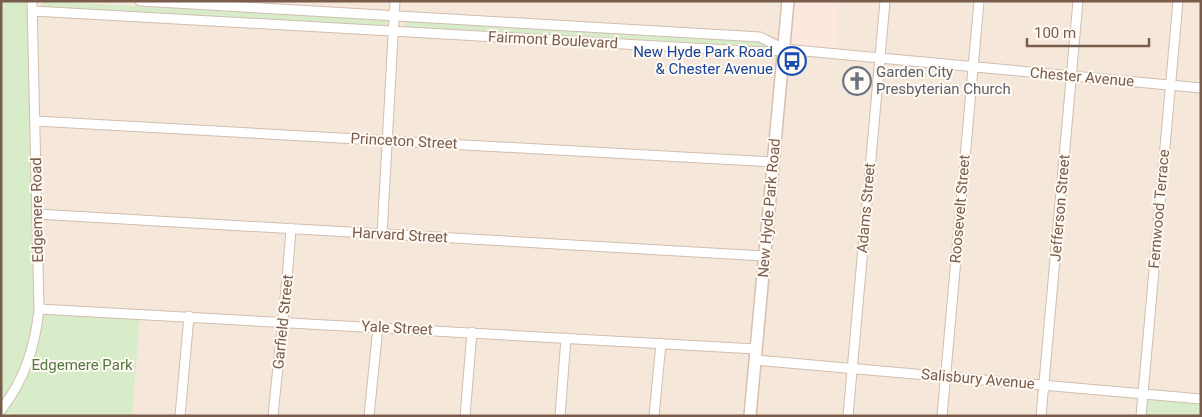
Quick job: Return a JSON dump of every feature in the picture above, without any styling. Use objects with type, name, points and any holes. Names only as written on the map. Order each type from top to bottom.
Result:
[{"type":"main road","name":"New Hyde Park Road","points":[[750,416],[788,1]]},
{"type":"street","name":"Edgemere Road","points":[[1,410],[20,382],[28,365],[39,309],[32,1]]},
{"type":"street","name":"Fairmont Boulevard","points":[[140,1],[760,37],[784,49]]},
{"type":"street","points":[[382,234],[395,1]]},
{"type":"street","name":"Adams Street","points":[[848,416],[885,1]]},
{"type":"street","name":"Roosevelt Street","points":[[942,416],[979,1]]},
{"type":"street","name":"Jefferson Street","points":[[1041,416],[1078,1]]},
{"type":"street","name":"Fernwood Terrace","points":[[1140,416],[1178,1]]},
{"type":"street","name":"Fairmont Boulevard","points":[[33,11],[766,52],[784,49]]},
{"type":"street","name":"Chester Avenue","points":[[784,49],[1201,88]]},
{"type":"street","name":"Princeton Street","points":[[34,121],[772,162]]},
{"type":"street","name":"Harvard Street","points":[[37,214],[764,256]]},
{"type":"street","name":"Garfield Street","points":[[274,416],[290,228]]},
{"type":"street","name":"Yale Street","points":[[39,309],[661,343],[756,354]]},
{"type":"street","points":[[180,416],[189,316]]},
{"type":"street","points":[[369,416],[378,327]]},
{"type":"street","points":[[466,416],[472,332]]},
{"type":"street","points":[[560,416],[566,338]]},
{"type":"street","points":[[654,416],[661,343]]},
{"type":"street","name":"Salisbury Avenue","points":[[756,354],[852,368],[1201,399]]},
{"type":"shaded area","points":[[27,1],[1201,1],[1201,416],[132,416],[139,317],[39,309]]},
{"type":"shaded area","points":[[786,1],[839,1],[835,53],[784,48]]},
{"type":"green space","name":"Edgemere Park","points":[[1,1],[27,1],[39,309],[140,317],[132,416],[1,416]]},
{"type":"green space","points":[[44,1],[385,20],[388,23],[383,27],[44,8],[41,5]]},
{"type":"green space","points":[[406,21],[768,42],[770,47],[767,49],[406,29],[404,25]]},
{"type":"green space","points":[[1146,396],[1201,402],[1201,416],[1144,416]]},
{"type":"place","name":"New Hyde Park Road & Chester Avenue","points":[[792,61]]},
{"type":"place","name":"Garden City Presbyterian Church","points":[[857,81]]}]
